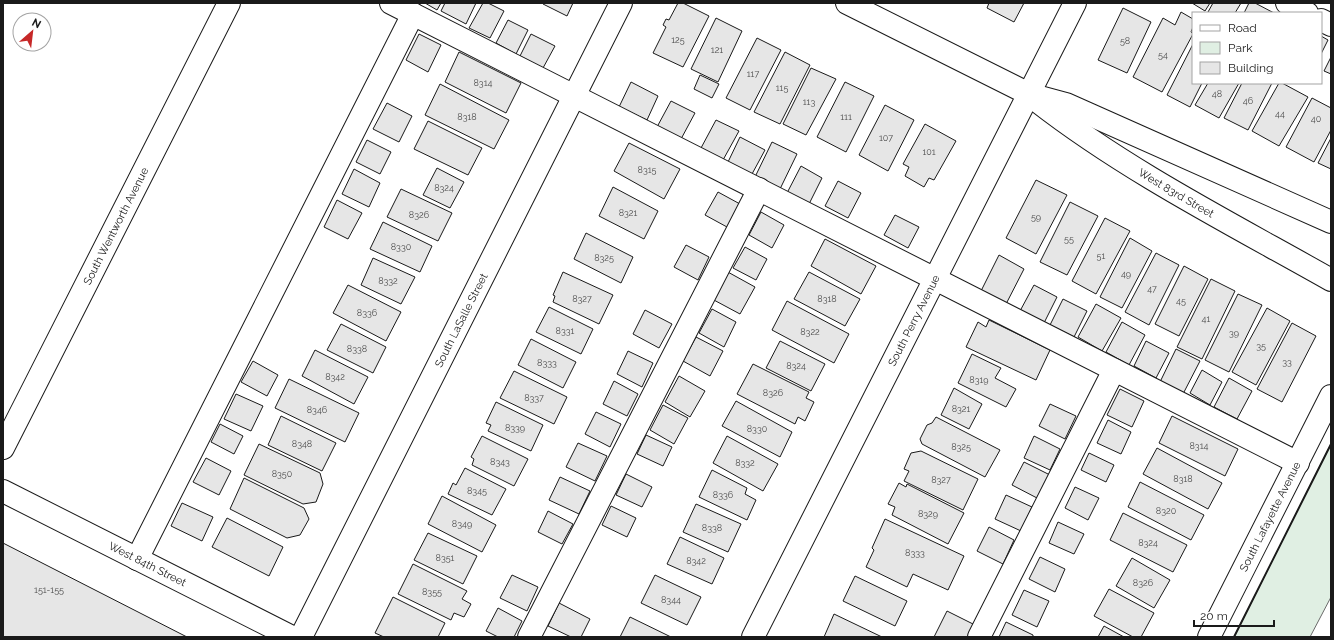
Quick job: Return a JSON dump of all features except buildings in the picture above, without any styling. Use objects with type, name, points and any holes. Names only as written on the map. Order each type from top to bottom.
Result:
[{"type":"street","name":"South Wentworth Avenue","points":[[3,448],[229,3]]},
{"type":"street","points":[[391,3],[1298,463]]},
{"type":"street","name":"South LaSalle Street","points":[[301,637],[621,3]]},
{"type":"street","name":"West 83rd Street","points":[[847,3],[1029,94],[1066,104],[1331,222]]},
{"type":"street","name":"South Perry Avenue","points":[[752,637],[1075,3]]},
{"type":"street","points":[[137,559],[413,14]]},
{"type":"street","points":[[1322,20],[1331,25]]},
{"type":"street","name":"West 83rd Street","points":[[1029,94],[1058,118],[1142,173],[1331,280]]},
{"type":"street","points":[[529,637],[759,189]]},
{"type":"street","points":[[979,637],[1114,370]]},
{"type":"street","name":"South Lafayette Avenue","points":[[1209,637],[1331,396]]},
{"type":"street","name":"West 84th Street","points":[[3,491],[292,637]]},
{"type":"green space","points":[[1331,444],[1331,597],[1310,637],[1234,637]]},
{"type":"wall","points":[[1234,637],[1331,444]]}]
